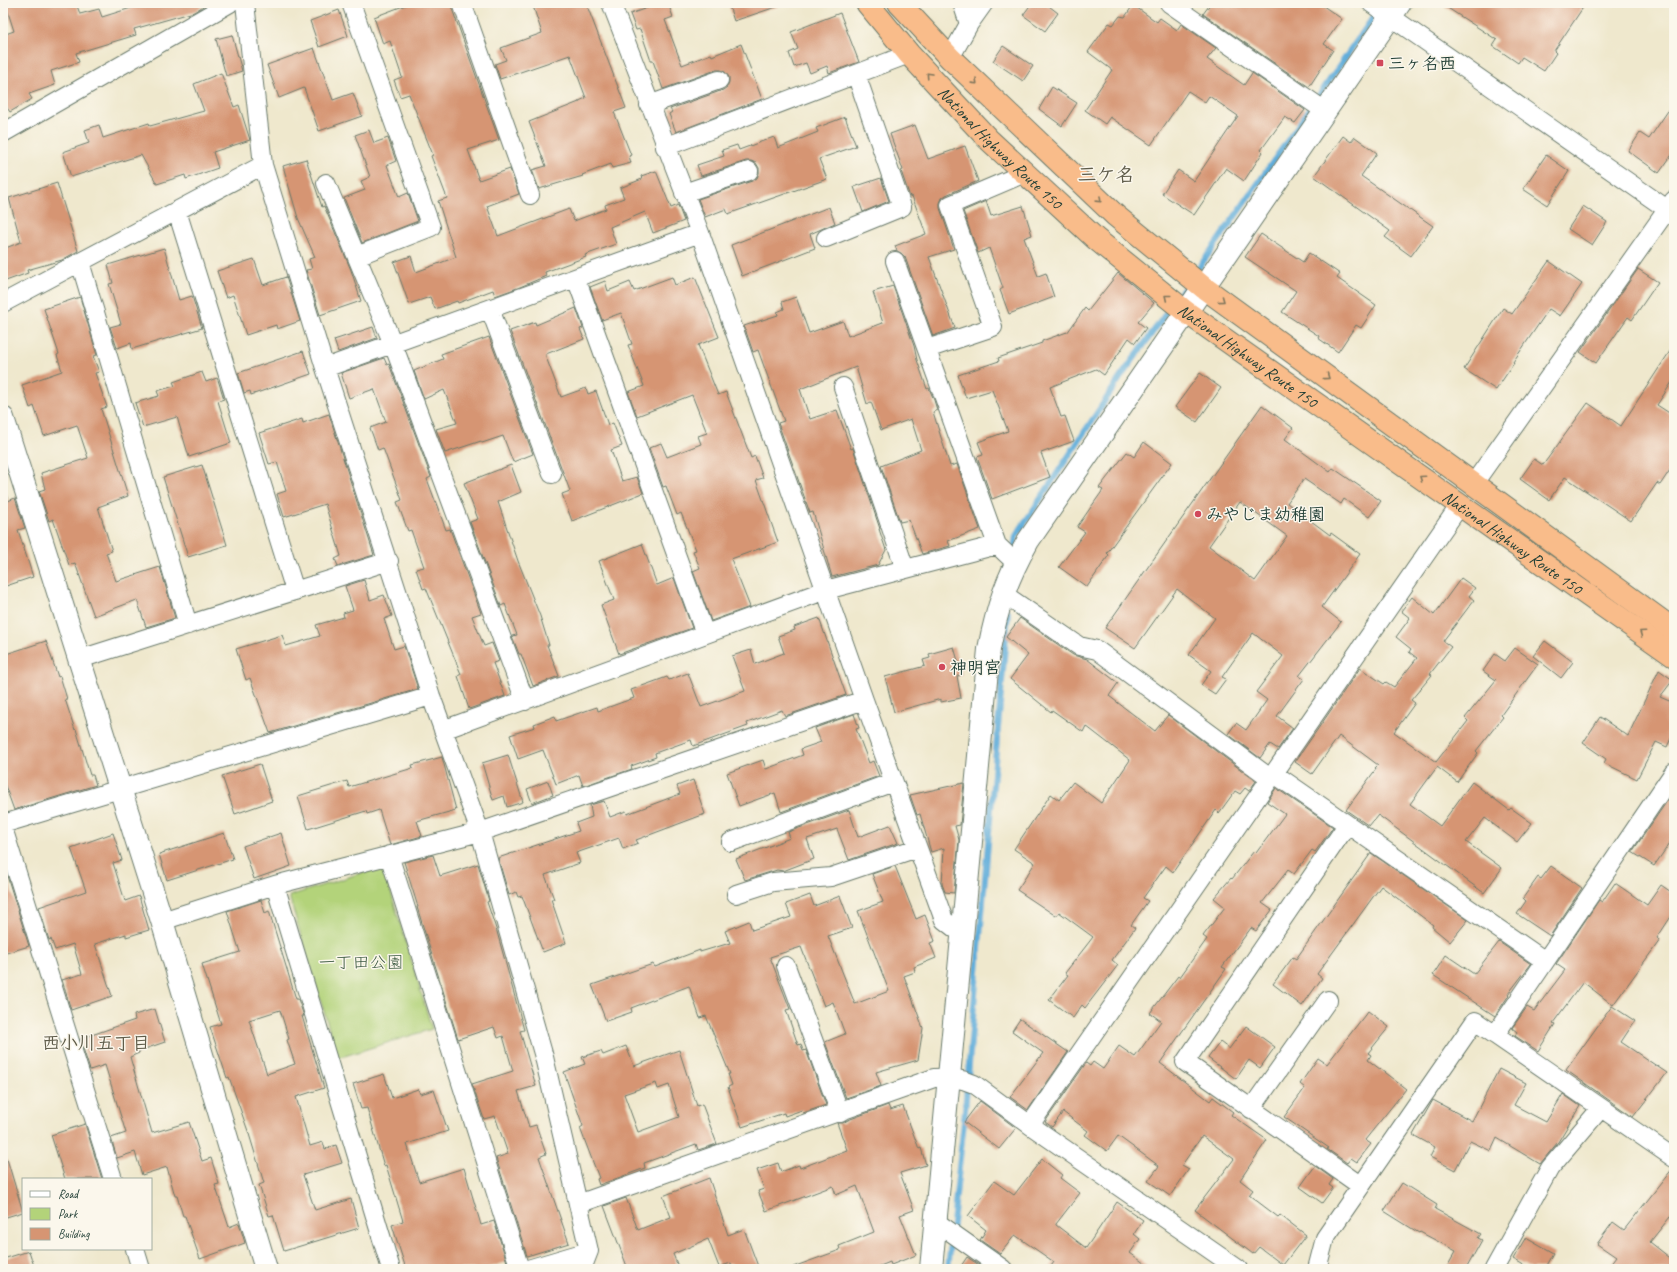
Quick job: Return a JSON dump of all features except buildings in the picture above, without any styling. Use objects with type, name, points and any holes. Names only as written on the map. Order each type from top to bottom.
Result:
[{"type":"highway","name":"National Highway Route 150","points":[[867,3],[909,54],[988,139],[1096,239],[1186,312],[1674,656]]},
{"type":"highway","name":"National Highway Route 150","points":[[899,3],[950,58],[1116,216],[1203,287],[1674,630]]},
{"type":"street","points":[[3,133],[230,3]]},
{"type":"street","points":[[245,3],[263,165],[325,368],[389,561],[431,696],[480,832],[544,1057],[589,1251],[582,1269]]},
{"type":"street","points":[[352,3],[431,227],[357,256]]},
{"type":"street","points":[[462,3],[530,195]]},
{"type":"street","points":[[611,3],[665,147],[700,233],[893,782],[944,920],[962,934]]},
{"type":"street","points":[[962,3],[969,24]]},
{"type":"street","points":[[950,58],[969,24],[984,3]]},
{"type":"street","points":[[1169,3],[1325,111]]},
{"type":"street","points":[[1371,3],[1396,10],[1672,208],[1474,484]]},
{"type":"street","points":[[931,1269],[989,649],[1002,593],[1016,562],[1028,541],[1396,10]]},
{"type":"street","points":[[665,147],[909,54]]},
{"type":"street","points":[[826,238],[902,207],[856,74]]},
{"type":"street","points":[[649,104],[719,80]]},
{"type":"street","points":[[3,303],[263,165]]},
{"type":"street","points":[[684,193],[749,171]]},
{"type":"street","points":[[926,349],[993,327],[950,205],[1025,173]]},
{"type":"street","points":[[326,183],[393,344],[525,701]]},
{"type":"street","points":[[177,210],[295,591]]},
{"type":"street","points":[[325,368],[700,233]]},
{"type":"street","points":[[895,261],[997,545],[1016,562]]},
{"type":"street","points":[[80,262],[188,625]]},
{"type":"street","points":[[576,278],[706,634]]},
{"type":"street","points":[[490,309],[552,474]]},
{"type":"street","points":[[843,387],[905,569]]},
{"type":"street","points":[[3,418],[9,455],[80,660],[121,789],[266,1269]]},
{"type":"street","points":[[1030,1125],[1460,505]]},
{"type":"street","points":[[443,730],[826,590],[997,545]]},
{"type":"street","points":[[80,660],[389,561]]},
{"type":"street","points":[[1002,593],[1079,646],[1097,650],[1272,776],[1348,825],[1545,961]]},
{"type":"street","points":[[3,824],[431,696]]},
{"type":"street","points":[[162,921],[275,885],[480,832],[864,700]]},
{"type":"street","points":[[1495,1035],[1674,772]]},
{"type":"street","points":[[731,842],[893,782]]},
{"type":"street","points":[[1348,825],[1185,1062],[1361,1186]]},
{"type":"street","points":[[3,828],[113,1178]]},
{"type":"street","points":[[736,894],[773,882],[831,877],[917,848]]},
{"type":"street","points":[[390,855],[520,1269]]},
{"type":"street","points":[[275,885],[391,1269]]},
{"type":"street","points":[[786,966],[840,1113]]},
{"type":"street","points":[[1251,1109],[1328,1000]]},
{"type":"street","points":[[1317,1269],[1325,1238],[1475,1021],[1674,1158]]},
{"type":"street","points":[[578,1204],[840,1113],[934,1078],[949,1077],[965,1080],[974,1084],[1030,1125],[1238,1269]]},
{"type":"street","points":[[1494,1269],[1550,1168],[1601,1108]]},
{"type":"street","points":[[935,1221],[1003,1269]]},
{"type":"street","points":[[135,1250],[141,1269]]},
{"type":"street","points":[[528,1269],[589,1251]]},
{"type":"green space","name":"一丁田公園","points":[[383,866],[432,1029],[338,1058],[289,896]]},
{"type":"waterway","points":[[1014,549],[1016,536],[1120,378],[1220,238],[1379,9]]},
{"type":"waterway","points":[[948,1269],[964,1122],[1008,612]]},
{"type":"place","name":"三ヶ名西","points":[[1380,63]]},
{"type":"place","name":"みやじま幼稚園","points":[[1198,514]]},
{"type":"place","name":"神明宮","points":[[942,667]]},
{"type":"district","name":"三ケ名","points":[[1106,175]]},
{"type":"district","name":"西小川五丁目","points":[[96,1043]]}]
